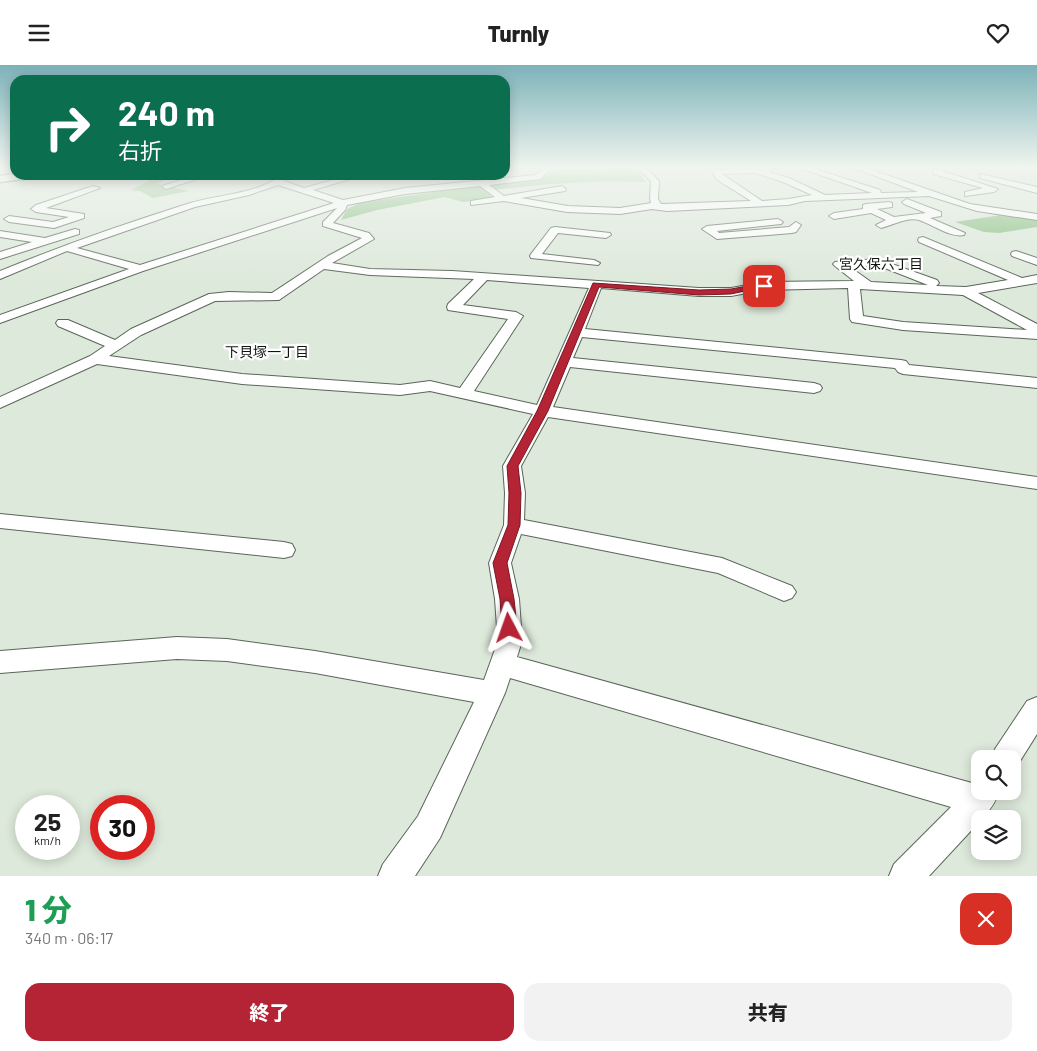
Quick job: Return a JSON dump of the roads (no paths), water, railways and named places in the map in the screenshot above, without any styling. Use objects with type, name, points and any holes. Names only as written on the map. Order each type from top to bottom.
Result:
[{"type":"street","points":[[5,220],[45,206]]},
{"type":"street","points":[[0,275],[66,248],[190,206]]},
{"type":"street","points":[[0,319],[139,269],[334,206]]},
{"type":"street","points":[[0,403],[95,359],[136,332],[213,297],[229,295],[275,297],[332,258],[369,239],[365,235],[326,224],[342,206]]},
{"type":"street","points":[[554,206],[567,209],[620,211],[657,206],[667,208],[700,206]]},
{"type":"street","points":[[747,206],[758,215],[778,222],[798,225],[792,229],[717,237],[707,229],[778,222]]},
{"type":"street","points":[[875,206],[866,207],[893,220],[938,214],[917,206]]},
{"type":"street","points":[[971,206],[1037,217]]},
{"type":"street","points":[[5,220],[54,225],[81,216],[36,209]]},
{"type":"street","points":[[121,218],[149,210]]},
{"type":"street","points":[[834,216],[872,210]]},
{"type":"street","points":[[395,876],[429,827],[492,693],[510,641],[507,599],[500,563],[514,525],[515,493],[512,466],[542,411],[577,332],[597,261],[613,222],[620,211]]},
{"type":"street","points":[[1026,215],[1037,212]]},
{"type":"street","points":[[918,217],[960,233]]},
{"type":"street","points":[[881,225],[895,223],[893,220]]},
{"type":"street","points":[[0,256],[89,227]]},
{"type":"street","points":[[597,261],[555,230],[535,256],[597,261],[699,292],[731,291],[764,286],[868,286],[966,291],[1030,281]]},
{"type":"street","points":[[0,234],[46,242]]},
{"type":"street","points":[[923,240],[1030,281]]},
{"type":"street","points":[[66,248],[139,269]]},
{"type":"street","points":[[1016,253],[1037,262]]},
{"type":"street","points":[[321,265],[370,271],[483,277],[597,261]]},
{"type":"street","points":[[868,286],[839,264],[878,261],[948,289]]},
{"type":"street","points":[[464,394],[516,316],[453,307],[483,277]]},
{"type":"street","points":[[854,286],[857,319],[903,326],[1037,335]]},
{"type":"street","points":[[966,291],[1037,331]]},
{"type":"street","points":[[63,323],[116,345]]},
{"type":"street","points":[[577,332],[901,364],[903,369],[1037,383]]},
{"type":"street","points":[[736,347],[737,380]]},
{"type":"street","points":[[95,359],[242,379],[400,390],[430,386],[542,411],[822,450],[1037,483]]},
{"type":"street","points":[[564,362],[814,389]]},
{"type":"street","points":[[0,521],[284,550]]},
{"type":"street","points":[[514,525],[722,566],[784,592]]},
{"type":"street","points":[[0,661],[177,648],[227,649],[492,693]]},
{"type":"street","points":[[502,664],[971,793]]},
{"type":"street","points":[[1012,750],[1037,710]]},
{"type":"street","points":[[906,876],[978,800]]},
{"type":"district","name":"宮久保六丁目","points":[[881,263]]},
{"type":"district","name":"下貝塚一丁目","points":[[267,351]]}]
